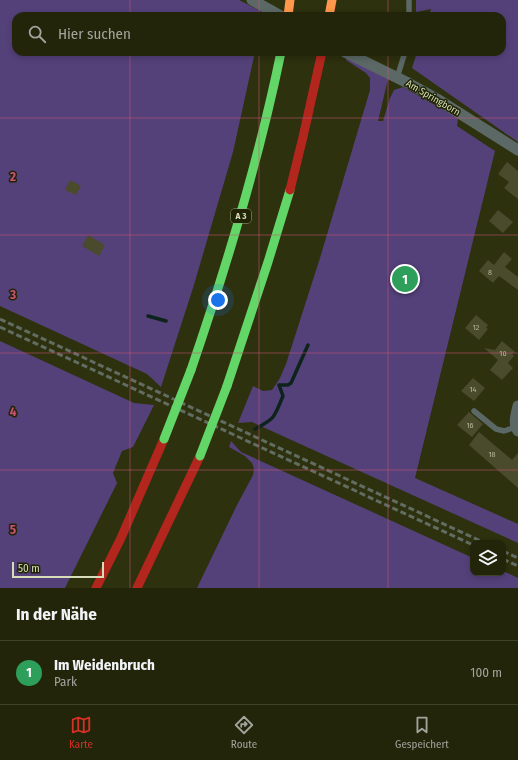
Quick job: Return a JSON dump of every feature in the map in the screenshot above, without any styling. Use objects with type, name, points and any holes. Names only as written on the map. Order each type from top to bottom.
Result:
[{"type":"highway","points":[[288,12],[290,0]]},
{"type":"highway","points":[[329,12],[332,0]]},
{"type":"highway","name":"A 3","points":[[96,588],[121,538],[164,439],[191,370],[216,298],[237,231],[259,149],[280,56]]},
{"type":"highway","points":[[137,588],[200,456],[254,312],[298,159],[321,56]]},
{"type":"street","points":[[252,0],[274,12]]},
{"type":"street","name":"Am Springborn","points":[[354,56],[437,99],[518,150]]},
{"type":"street","points":[[517,429],[515,419],[518,406]]},
{"type":"lane","points":[[408,12],[409,0]]},
{"type":"lane","points":[[397,78],[404,56]]},
{"type":"lane","points":[[474,411],[496,428],[504,431],[517,429]]},
{"type":"shaded area","points":[[0,0],[239,0],[262,12],[12,12],[12,56],[254,56],[233,152],[193,288],[161,387],[147,374],[0,306]]},
{"type":"shaded area","points":[[416,0],[518,0],[518,142],[412,68],[416,56],[506,56],[506,12],[430,12],[431,9],[416,12]]},
{"type":"shaded area","points":[[347,57],[388,79],[378,121],[383,121],[394,90],[403,87],[458,118],[457,126],[495,151],[415,478],[518,524],[518,543],[252,422],[238,423],[253,386],[263,391],[272,390],[280,378],[286,364],[320,258],[370,90],[370,78],[366,73],[346,60]]},
{"type":"shaded area","points":[[0,341],[134,403],[154,405],[133,447],[122,451],[113,473],[117,483],[65,588],[0,588]]},
{"type":"shaded area","points":[[231,441],[241,452],[470,557],[470,576],[506,576],[506,572],[518,578],[518,588],[197,588],[253,475],[254,469],[252,463],[245,456],[229,447]]},
{"type":"building","points":[[507,162],[518,171],[518,199],[504,188],[509,182],[498,174]]},
{"type":"building","points":[[70,180],[81,186],[76,195],[65,190]]},
{"type":"building","points":[[498,210],[513,222],[503,233],[489,221]]},
{"type":"building","points":[[88,235],[105,245],[99,256],[82,246]]},
{"type":"building","points":[[504,252],[512,259],[505,267],[518,277],[518,290],[499,276],[493,283],[479,271],[488,260],[494,265]]},
{"type":"building","points":[[476,315],[488,325],[486,328],[488,329],[479,340],[465,328]]},
{"type":"building","points":[[502,341],[515,352],[512,354],[514,356],[508,363],[513,368],[502,380],[490,370],[498,360],[484,348],[495,350]]},
{"type":"building","points":[[473,378],[485,388],[474,401],[461,391]]},
{"type":"building","points":[[469,412],[483,424],[472,437],[457,425]]},
{"type":"building","points":[[479,432],[512,460],[518,453],[518,488],[469,445]]},
{"type":"waterway","points":[[148,316],[166,321]]},
{"type":"waterway","points":[[255,429],[271,419],[276,413],[283,396],[279,385],[288,385],[291,383],[308,345]]},
{"type":"railway","points":[[0,319],[479,540]]},
{"type":"railway","points":[[0,327],[470,544]]},
{"type":"railway","points":[[506,552],[518,558]]},
{"type":"railway","points":[[506,560],[518,566]]},
{"type":"traffic: fast","points":[[191,370],[241,212],[263,132],[280,56]]},
{"type":"traffic: fast","points":[[227,386],[290,190]]},
{"type":"traffic: fast","points":[[164,439],[191,370]]},
{"type":"traffic: fast","points":[[200,456],[227,386]]},
{"type":"traffic: slow","points":[[288,12],[290,0]]},
{"type":"traffic: slow","points":[[330,12],[332,0]]},
{"type":"traffic: jam","points":[[290,190],[321,56]]},
{"type":"traffic: jam","points":[[96,588],[121,538],[164,439]]},
{"type":"traffic: jam","points":[[137,588],[200,456]]},
{"type":"place","name":"Im Weidenbruch","points":[[405,279]]}]
